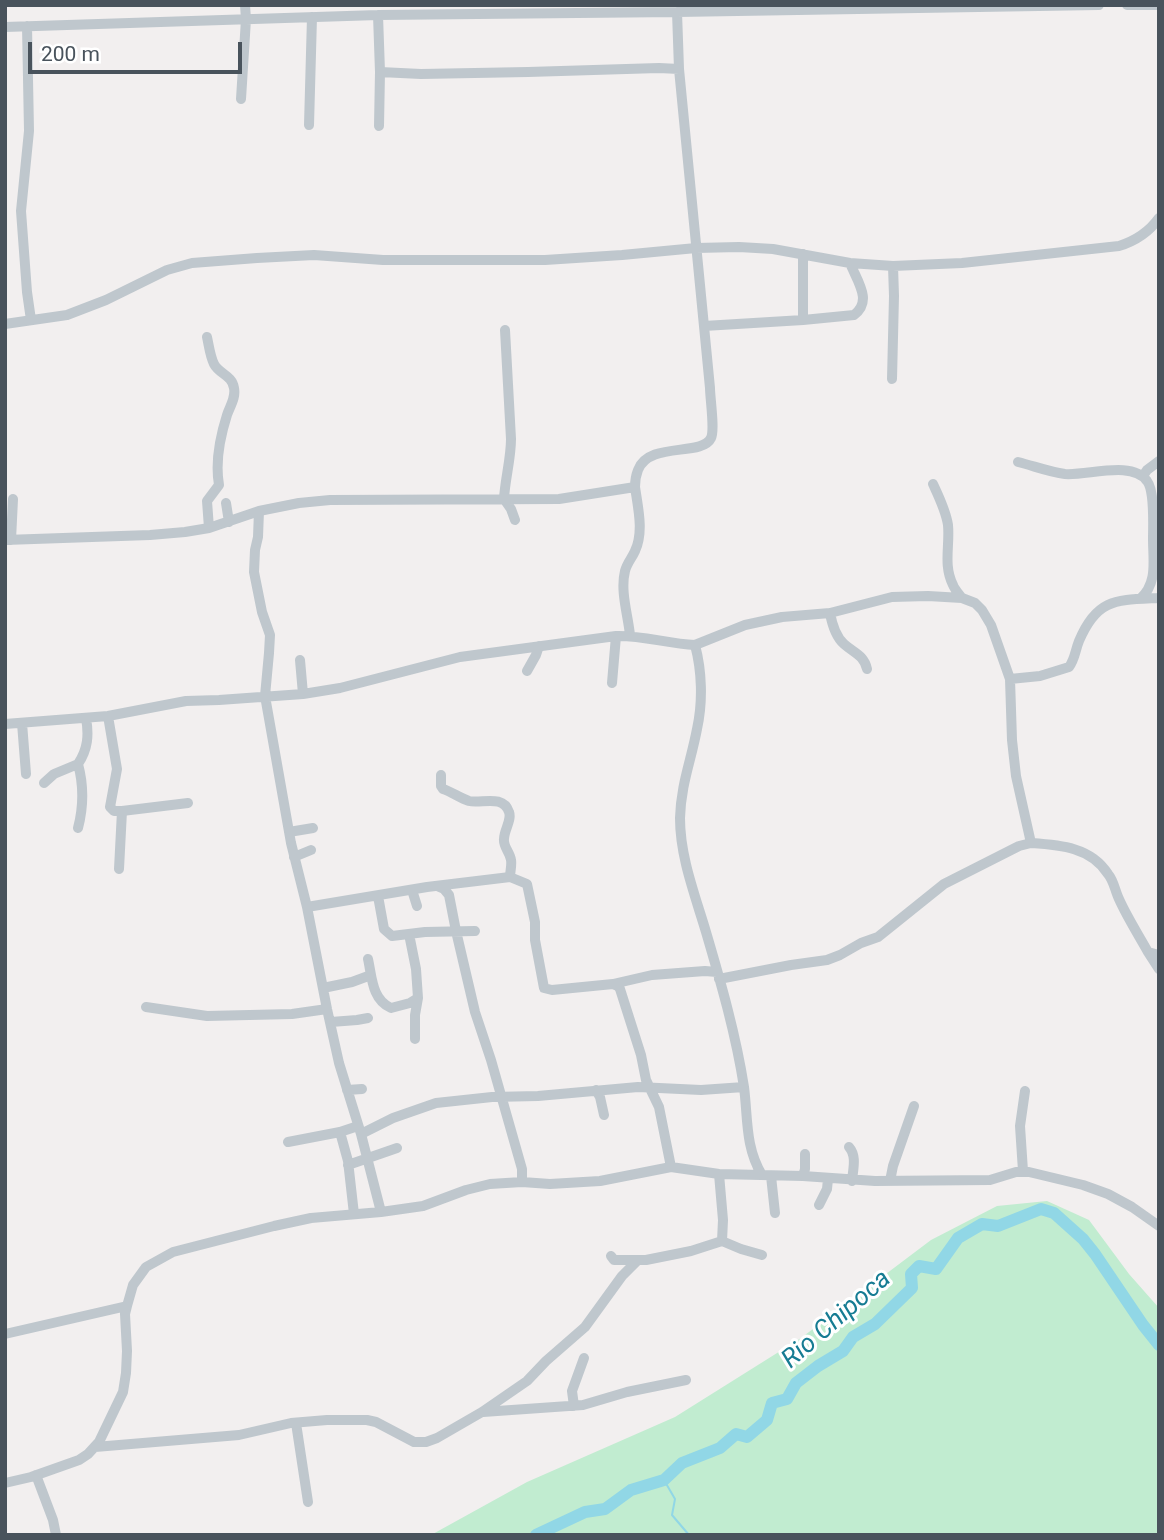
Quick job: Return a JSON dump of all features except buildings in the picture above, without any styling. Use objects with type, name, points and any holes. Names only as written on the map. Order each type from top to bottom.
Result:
[{"type":"street","points":[[241,99],[245,5]]},
{"type":"street","points":[[5,27],[625,8],[677,12],[1099,5]]},
{"type":"street","points":[[1127,5],[1156,5]]},
{"type":"street","points":[[630,635],[624,590],[625,572],[639,539],[635,487],[638,469],[651,456],[704,446],[712,433],[679,69],[677,12]]},
{"type":"street","points":[[378,15],[379,126]]},
{"type":"street","points":[[309,125],[312,17]]},
{"type":"street","points":[[27,26],[29,131],[21,211],[31,320]]},
{"type":"street","points":[[380,72],[421,74],[679,69]]},
{"type":"street","points":[[5,324],[68,315],[91,307],[167,270],[192,264],[314,255],[383,260],[545,260],[696,247],[773,249],[849,263],[893,267],[962,263],[1111,247],[1134,240],[1151,228],[1159,218]]},
{"type":"street","points":[[803,254],[803,320]]},
{"type":"street","points":[[704,326],[854,315],[863,306],[864,296],[849,263]]},
{"type":"street","points":[[892,379],[893,267]]},
{"type":"street","points":[[505,330],[511,453],[504,499],[515,520]]},
{"type":"street","points":[[206,337],[214,363],[232,381],[235,393],[227,414],[217,462],[219,485],[207,501],[209,528]]},
{"type":"street","points":[[1143,476],[1159,461]]},
{"type":"street","points":[[1018,462],[1069,474],[1110,470],[1135,472],[1143,476],[1149,483],[1151,493],[1153,568],[1151,585],[1140,599]]},
{"type":"street","points":[[933,484],[947,523],[947,563],[953,587],[962,598]]},
{"type":"street","points":[[13,499],[8,540],[185,533],[229,522],[258,511],[299,503],[343,499],[559,499],[635,487]]},
{"type":"street","points":[[226,503],[229,522]]},
{"type":"street","points":[[258,511],[254,572],[270,635],[265,696],[289,832],[339,1063],[368,1158],[381,1212]]},
{"type":"street","points":[[948,597],[953,587]]},
{"type":"street","points":[[5,724],[108,716],[186,701],[303,694],[340,688],[460,657],[616,636],[630,635],[695,645],[745,625],[782,617],[830,613],[892,597],[962,598],[975,603],[991,625],[1010,678],[1016,776],[1031,843]]},
{"type":"street","points":[[1010,678],[1040,676],[1069,667],[1079,640],[1094,614],[1104,605],[1159,598]]},
{"type":"street","points":[[830,613],[839,638],[862,657],[867,669]]},
{"type":"street","points":[[611,683],[616,636]]},
{"type":"street","points":[[695,645],[700,680],[698,726],[682,788],[681,834],[688,871],[733,1032],[744,1087],[752,1157],[743,1174]]},
{"type":"street","points":[[527,671],[539,646]]},
{"type":"street","points":[[300,660],[303,694]]},
{"type":"street","points":[[108,716],[117,769],[110,807],[114,811],[122,811],[188,803]]},
{"type":"street","points":[[78,828],[83,789],[78,764],[86,748],[86,718]]},
{"type":"street","points":[[22,723],[26,774]]},
{"type":"street","points":[[44,783],[54,774],[78,764]]},
{"type":"street","points":[[441,775],[443,789],[473,802],[494,800],[509,812],[504,844],[511,860],[510,877]]},
{"type":"street","points":[[119,869],[122,811]]},
{"type":"street","points":[[289,832],[313,828]]},
{"type":"street","points":[[307,907],[510,877],[527,884],[544,988],[552,990],[613,984],[652,975],[705,971],[718,975],[827,960],[878,937],[944,884],[1019,846],[1031,843],[1073,848],[1096,858],[1108,873],[1117,896],[1159,969]]},
{"type":"street","points":[[295,857],[311,850]]},
{"type":"street","points":[[449,895],[456,884]]},
{"type":"street","points":[[438,886],[449,895],[475,1012],[498,1086],[497,1097],[522,1169],[522,1182]]},
{"type":"street","points":[[412,890],[417,906]]},
{"type":"street","points":[[378,896],[384,929],[393,936],[475,931]]},
{"type":"street","points":[[409,934],[418,998],[415,1039]]},
{"type":"street","points":[[1147,952],[1159,955]]},
{"type":"street","points":[[368,959],[379,1000],[386,1006],[400,1006],[418,998]]},
{"type":"street","points":[[323,988],[371,975]]},
{"type":"street","points":[[613,984],[618,985],[622,994],[646,1080],[660,1113],[671,1167]]},
{"type":"street","points":[[146,1007],[207,1016],[292,1014],[327,1009]]},
{"type":"street","points":[[331,1021],[368,1018]]},
{"type":"street","points":[[288,1142],[360,1130],[436,1103],[650,1087],[701,1090],[744,1087]]},
{"type":"street","points":[[347,1090],[362,1089]]},
{"type":"street","points":[[596,1090],[604,1115]]},
{"type":"street","points":[[1023,1171],[1020,1126],[1025,1091]]},
{"type":"street","points":[[890,1181],[914,1106]]},
{"type":"street","points":[[340,1132],[348,1165],[354,1214]]},
{"type":"street","points":[[348,1165],[397,1147]]},
{"type":"street","points":[[849,1147],[855,1157],[852,1181]]},
{"type":"street","points":[[803,1176],[805,1154]]},
{"type":"street","points":[[752,1157],[767,1175],[775,1213]]},
{"type":"street","points":[[5,1483],[79,1460],[95,1447],[115,1411],[125,1381],[125,1314],[133,1285],[146,1267],[173,1252],[274,1226],[311,1218],[423,1206],[490,1184],[600,1181],[671,1167],[719,1174],[803,1176],[852,1181],[990,1180],[1023,1171],[1083,1185],[1108,1194],[1159,1226]]},
{"type":"street","points":[[719,1174],[722,1241]]},
{"type":"street","points":[[819,1205],[827,1189],[828,1179]]},
{"type":"street","points":[[611,1256],[614,1260],[637,1261],[691,1251],[722,1241],[762,1255]]},
{"type":"street","points":[[95,1447],[239,1435],[296,1423],[327,1420],[376,1422],[419,1443],[437,1438],[482,1412],[527,1381],[585,1327],[622,1276],[637,1261]]},
{"type":"street","points":[[5,1334],[127,1306]]},
{"type":"street","points":[[574,1406],[572,1391],[584,1358]]},
{"type":"street","points":[[482,1412],[591,1404],[627,1392],[686,1380]]},
{"type":"street","points":[[296,1423],[308,1502]]},
{"type":"street","points":[[36,1475],[56,1535]]},
{"type":"green space","points":[[1047,1201],[1089,1220],[1129,1274],[1159,1308],[1159,1535],[431,1535],[527,1482],[675,1417],[801,1338],[931,1240],[997,1206]]},
{"type":"waterway","name":"Rio Chipoca","points":[[536,1535],[585,1512],[605,1509],[631,1490],[664,1480],[682,1463],[720,1448],[736,1434],[747,1437],[767,1420],[772,1403],[787,1399],[796,1383],[843,1351],[853,1337],[875,1324],[912,1288],[911,1274],[919,1266],[936,1269],[958,1238],[982,1224],[998,1226],[1041,1209],[1054,1213],[1083,1239],[1095,1254],[1159,1345]]},
{"type":"waterway","points":[[664,1480],[675,1499],[672,1515],[689,1535]]}]
